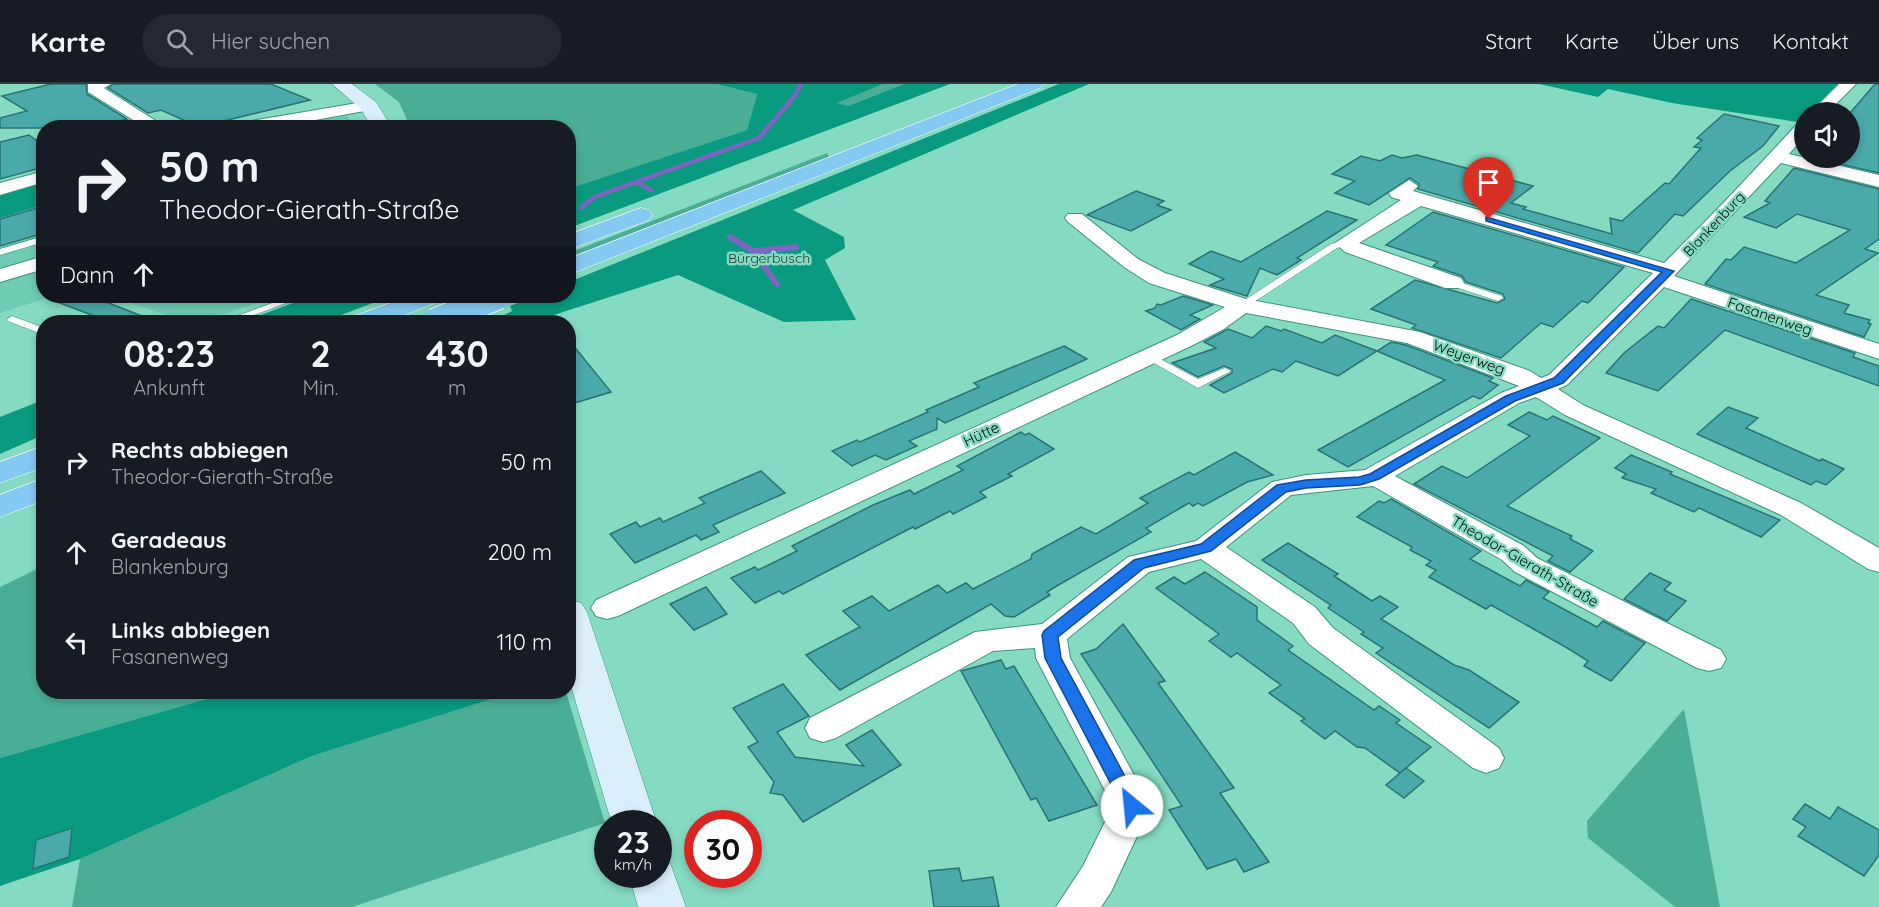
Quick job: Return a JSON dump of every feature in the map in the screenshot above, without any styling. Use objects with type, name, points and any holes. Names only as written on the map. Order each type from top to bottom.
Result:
[{"type":"highway","points":[[777,164],[987,84]]},
{"type":"highway","points":[[576,265],[1034,84]]},
{"type":"highway","points":[[576,240],[662,207]]},
{"type":"highway","points":[[382,315],[412,303]]},
{"type":"highway","points":[[452,315],[482,303]]},
{"type":"highway","points":[[0,473],[36,458]]},
{"type":"highway","points":[[0,507],[36,492]]},
{"type":"main road","points":[[341,84],[369,106],[377,120]]},
{"type":"main road","points":[[576,637],[631,810]]},
{"type":"main road","points":[[656,888],[662,907]]},
{"type":"street","points":[[103,84],[94,86],[94,89],[146,120]]},
{"type":"street","points":[[1829,102],[1848,84]]},
{"type":"street","points":[[287,120],[369,106]]},
{"type":"street","name":"Blankenburg","points":[[1540,388],[1558,380],[1665,275],[1794,137]]},
{"type":"street","points":[[1776,156],[1879,181]]},
{"type":"street","points":[[0,189],[36,178]]},
{"type":"street","name":"Fasanenweg","points":[[1345,243],[1403,206],[1415,193],[1665,275],[1879,352]]},
{"type":"street","name":"Weyerweg","points":[[1075,218],[1131,263],[1157,278],[1242,305],[1412,337],[1495,365],[1540,388],[1574,410],[1791,509],[1879,562]]},
{"type":"street","points":[[1345,243],[1352,248],[1453,283]]},
{"type":"street","points":[[0,276],[36,265]]},
{"type":"street","name":"Hütte","points":[[608,608],[1216,324],[1242,305]]},
{"type":"street","points":[[823,728],[987,640],[1050,635],[1139,564],[1206,548],[1282,488],[1306,484],[1360,481],[1375,476],[1510,398],[1540,388]]},
{"type":"street","name":"Theodor-Gierath-Straße","points":[[1375,476],[1513,553],[1536,570],[1709,659]]},
{"type":"street","points":[[1206,548],[1304,615],[1321,636],[1486,758]]},
{"type":"street","points":[[1050,635],[1053,658],[1132,806],[1097,879],[1077,907]]},
{"type":"lane","points":[[0,252],[36,241]]},
{"type":"lane","name":"Hütte","points":[[1242,305],[1334,246],[1345,243]]},
{"type":"lane","points":[[1453,283],[1498,298]]},
{"type":"lane","points":[[246,315],[280,303]]},
{"type":"lane","points":[[12,319],[36,329]]},
{"type":"lane","points":[[1149,356],[1198,384],[1225,371]]},
{"type":"shaded area","points":[[375,84],[716,84],[757,94],[747,130],[576,187],[576,120],[407,120],[399,102]]},
{"type":"shaded area","points":[[883,84],[904,84],[848,106],[836,103]]},
{"type":"shaded area","points":[[347,116],[350,120],[322,120]]},
{"type":"shaded area","points":[[827,153],[829,157],[576,255],[576,250]]},
{"type":"shaded area","points":[[36,207],[36,301],[0,313],[0,218]]},
{"type":"shaded area","points":[[131,303],[256,303],[222,315],[166,315]]},
{"type":"shaded area","points":[[36,569],[36,699],[206,699],[0,758],[0,587]]},
{"type":"shaded area","points":[[492,699],[568,699],[601,810],[594,810],[594,827],[352,907],[72,907],[80,859],[312,756]]},
{"type":"shaded area","points":[[1684,709],[1720,907],[1675,907],[1588,838],[1587,821]]},
{"type":"green space","points":[[716,84],[883,84],[837,103],[848,106],[904,84],[950,84],[576,225],[576,186],[747,130],[757,94]]},
{"type":"green space","name":"Bürgerbusch","points":[[1059,84],[1089,84],[793,210],[844,237],[845,248],[825,260],[856,320],[784,322],[678,275],[554,315],[504,315],[512,311],[510,306],[518,303],[576,303],[576,279]]},
{"type":"green space","points":[[1539,84],[1855,84],[1838,102],[1794,102],[1794,121],[1672,103],[1608,89],[1598,97]]},
{"type":"green space","points":[[36,185],[36,207],[0,218],[0,195]]},
{"type":"green space","points":[[293,303],[373,303],[341,315],[261,315]]},
{"type":"green space","points":[[36,403],[36,438],[0,454],[0,417]]},
{"type":"green space","points":[[206,699],[492,699],[312,756],[80,859],[0,886],[0,758]]},
{"type":"building","points":[[51,84],[86,84],[87,94],[127,119],[36,120],[36,128],[0,128],[0,118],[27,111],[2,96]]},
{"type":"building","points":[[113,84],[271,84],[310,100],[228,120],[183,120],[161,110],[148,113],[108,88]]},
{"type":"building","points":[[1875,84],[1879,84],[1879,173],[1857,168],[1860,168],[1859,102]]},
{"type":"building","points":[[1724,114],[1779,126],[1763,146],[1730,171],[1683,216],[1675,214],[1638,253],[1418,189],[1419,184],[1410,178],[1369,205],[1335,193],[1355,181],[1332,174],[1361,156],[1380,161],[1392,155],[1402,158],[1417,155],[1533,186],[1511,203],[1526,207],[1523,209],[1612,234],[1610,218],[1622,221],[1665,183],[1669,184],[1701,148],[1694,147],[1702,140],[1697,138]]},
{"type":"building","points":[[29,135],[36,140],[36,169],[0,179],[0,142]]},
{"type":"building","points":[[1794,168],[1879,189],[1879,239],[1865,249],[1878,253],[1816,295],[1849,305],[1844,313],[1870,320],[1868,323],[1871,324],[1864,337],[1705,284],[1726,259],[1731,260],[1744,247],[1796,263],[1850,230],[1797,214],[1776,228],[1744,217],[1770,203],[1765,201]]},
{"type":"building","points":[[1136,191],[1164,201],[1157,205],[1171,210],[1131,231],[1087,215]]},
{"type":"building","points":[[36,208],[36,235],[0,246],[0,219]]},
{"type":"building","points":[[1327,211],[1357,220],[1297,258],[1301,260],[1277,275],[1260,268],[1247,296],[1210,285],[1224,279],[1189,264],[1211,251],[1241,262]]},
{"type":"building","points":[[1433,212],[1624,267],[1588,303],[1582,301],[1553,327],[1541,323],[1501,358],[1412,328],[1416,325],[1371,309],[1415,280],[1497,303],[1505,299],[1503,294],[1466,282],[1462,276],[1433,266],[1438,262],[1386,245]]},
{"type":"building","points":[[1183,296],[1213,305],[1190,315],[1200,319],[1181,330],[1146,311],[1155,308],[1157,304],[1161,305]]},
{"type":"building","points":[[1691,299],[1855,353],[1853,357],[1879,366],[1879,386],[1725,330],[1658,391],[1606,373],[1624,353],[1658,326],[1664,328]]},
{"type":"building","points":[[60,303],[109,303],[139,315],[92,315]]},
{"type":"building","points":[[1266,326],[1281,331],[1284,329],[1322,343],[1335,335],[1377,351],[1338,376],[1296,361],[1282,372],[1273,369],[1224,393],[1210,385],[1232,373],[1232,369],[1224,366],[1198,377],[1172,363],[1216,348],[1204,342],[1228,329],[1252,338]]},
{"type":"building","points":[[1391,342],[1406,345],[1493,378],[1489,381],[1498,385],[1480,399],[1473,396],[1348,467],[1318,450],[1445,380],[1377,351]]},
{"type":"building","points":[[1064,346],[1087,359],[945,423],[937,418],[937,429],[909,441],[917,446],[886,460],[875,455],[852,466],[832,451],[857,440],[860,442],[928,412],[926,410],[979,387],[974,383]]},
{"type":"building","points":[[576,349],[611,392],[576,403]]},
{"type":"building","points":[[1728,407],[1758,418],[1746,428],[1820,461],[1822,459],[1844,469],[1826,485],[1816,481],[1811,485],[1697,434]]},
{"type":"building","points":[[1529,412],[1547,420],[1553,416],[1600,438],[1507,506],[1572,536],[1570,539],[1593,551],[1570,572],[1548,561],[1553,556],[1414,484],[1442,466],[1467,478],[1530,436],[1508,425]]},
{"type":"building","points":[[1021,432],[1025,435],[1029,433],[1054,449],[1008,474],[1012,476],[980,492],[986,497],[953,514],[950,511],[915,529],[913,527],[783,594],[779,591],[755,603],[731,578],[755,567],[758,570],[797,551],[792,546],[873,505],[910,490],[914,494],[963,470],[957,466]]},
{"type":"building","points":[[1235,452],[1273,475],[1247,482],[1203,506],[1198,503],[1193,506],[1189,503],[1146,528],[1151,532],[1055,587],[1047,592],[1050,595],[1014,617],[1005,616],[991,604],[840,690],[806,655],[860,627],[843,611],[872,596],[889,611],[938,585],[947,593],[966,583],[973,589],[1031,559],[1032,554],[1081,527],[1096,534],[1148,503],[1140,498],[1189,472],[1194,475]]},
{"type":"building","points":[[1631,455],[1672,472],[1670,474],[1780,520],[1761,537],[1699,508],[1694,512],[1651,493],[1656,489],[1622,478],[1626,474],[1615,468]]},
{"type":"building","points":[[761,471],[785,493],[713,525],[719,532],[701,540],[696,535],[635,563],[610,534],[636,522],[640,527],[660,518],[663,522],[705,503],[699,498]]},
{"type":"building","points":[[1391,499],[1481,551],[1470,559],[1520,586],[1526,580],[1549,592],[1543,598],[1597,627],[1603,621],[1645,643],[1611,681],[1584,666],[1588,661],[1569,649],[1491,605],[1486,609],[1429,577],[1436,570],[1426,565],[1431,561],[1410,550],[1412,547],[1357,517],[1379,501],[1384,503]]},
{"type":"building","points":[[1288,543],[1338,574],[1334,576],[1372,601],[1380,596],[1398,607],[1381,619],[1519,702],[1489,728],[1376,653],[1383,648],[1328,608],[1331,605],[1262,560]]},
{"type":"building","points":[[1205,572],[1257,607],[1257,620],[1293,646],[1288,650],[1374,710],[1379,706],[1400,720],[1396,723],[1431,747],[1400,773],[1365,748],[1357,747],[1335,731],[1325,739],[1301,721],[1305,719],[1269,693],[1281,685],[1237,653],[1231,657],[1209,641],[1219,634],[1156,588],[1174,577],[1185,584]]},
{"type":"building","points":[[1650,573],[1671,583],[1664,590],[1686,601],[1667,621],[1624,599]]},
{"type":"building","points":[[706,587],[727,614],[694,630],[670,604]]},
{"type":"building","points":[[1123,624],[1165,681],[1158,683],[1234,788],[1220,793],[1269,862],[1244,872],[1236,859],[1207,869],[1169,810],[1182,806],[1081,654],[1096,649]]},
{"type":"building","points":[[1001,660],[1006,669],[1014,666],[1097,805],[1049,821],[1036,798],[1031,800],[961,671]]},
{"type":"building","points":[[783,684],[809,716],[777,732],[795,757],[864,766],[846,745],[872,730],[901,765],[803,822],[783,795],[770,793],[774,782],[748,747],[758,742],[733,708]]},
{"type":"building","points":[[1406,768],[1424,781],[1404,798],[1386,785]]},
{"type":"building","points":[[1805,804],[1830,819],[1838,807],[1879,830],[1879,855],[1864,876],[1798,836],[1806,827],[1793,819]]},
{"type":"building","points":[[72,828],[69,857],[33,869],[36,840]]},
{"type":"building","points":[[959,868],[962,881],[993,877],[999,907],[934,907],[929,871]]},
{"type":"waterway","points":[[581,208],[594,197],[759,138],[794,97],[801,84]]},
{"type":"waterway","points":[[636,182],[651,190]]},
{"type":"waterway","points":[[730,237],[753,251]]},
{"type":"waterway","points":[[753,251],[796,247]]},
{"type":"waterway","points":[[753,251],[777,284]]},
{"type":"route","points":[[1132,806],[1053,658],[1050,635],[1139,564],[1206,548],[1282,488],[1293,485],[1360,481],[1375,476],[1510,398],[1558,380],[1669,271],[1489,219]]}]
